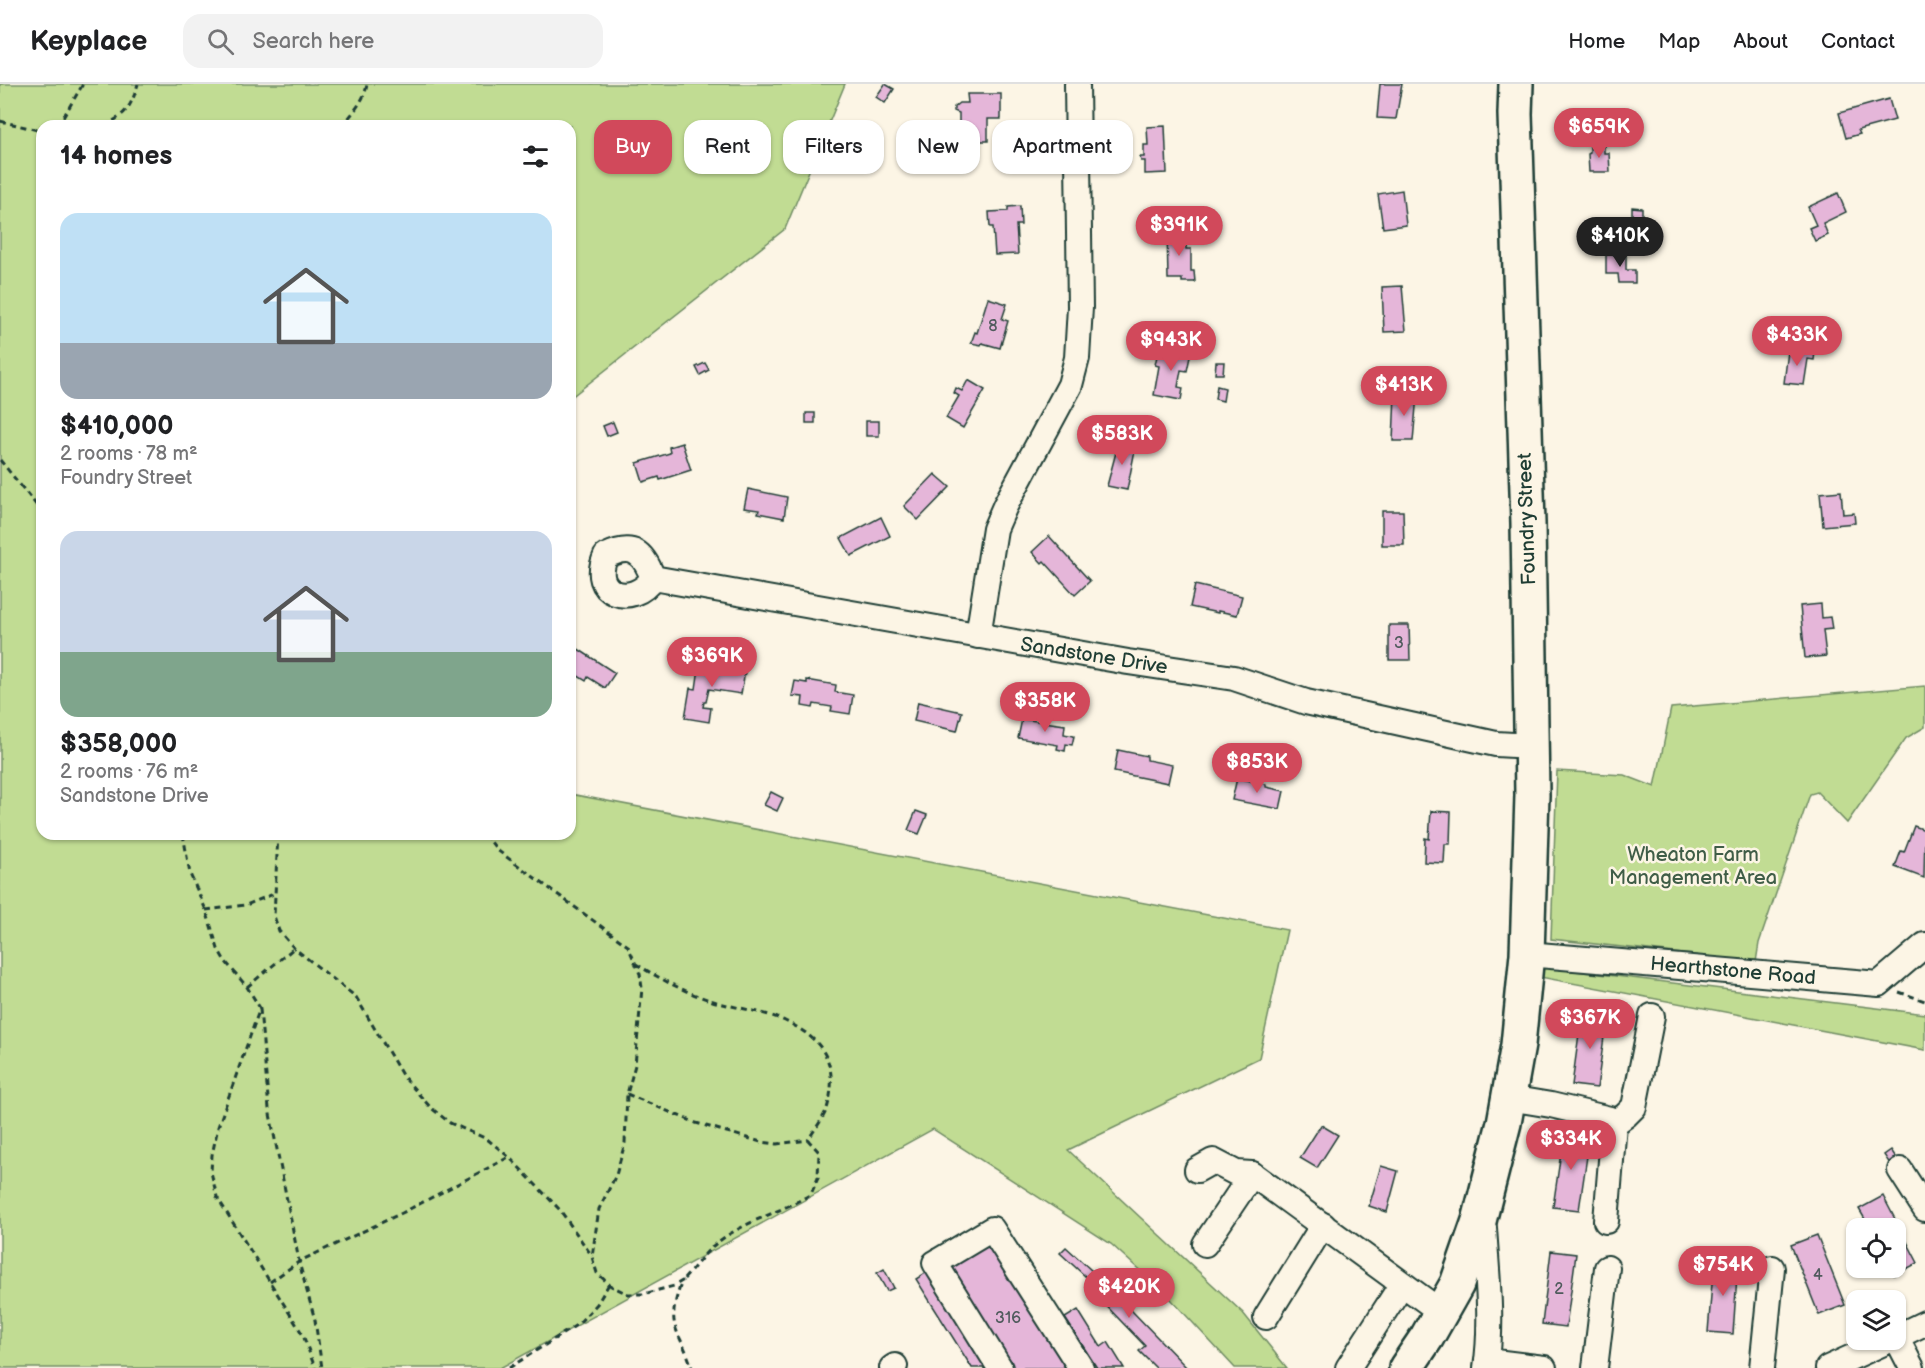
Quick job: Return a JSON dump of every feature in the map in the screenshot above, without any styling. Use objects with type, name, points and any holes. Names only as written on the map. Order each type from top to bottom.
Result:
[{"type":"highway","name":"Foundry Street","points":[[1406,1368],[1456,1284],[1479,1221],[1509,1098],[1518,1045],[1527,954],[1532,746],[1516,84]]},
{"type":"street","points":[[978,636],[994,529],[1070,385],[1077,358],[1080,307],[1077,84]]},
{"type":"street","name":"Sandstone Drive","points":[[653,578],[1128,662],[1234,678],[1306,702],[1496,744],[1532,746]]},
{"type":"street","points":[[1879,984],[1925,945]]},
{"type":"street","name":"Hearthstone Road","points":[[1527,954],[1879,984]]},
{"type":"street","points":[[1614,1124],[1634,1107],[1652,1016]]},
{"type":"street","points":[[1509,1098],[1610,1119],[1614,1124],[1606,1221]]},
{"type":"street","points":[[1197,1170],[1213,1161],[1236,1173],[1252,1174],[1441,1312]]},
{"type":"street","points":[[1900,1170],[1925,1209]]},
{"type":"street","points":[[1204,1244],[1252,1174]]},
{"type":"street","points":[[1479,1221],[1484,1228],[1488,1300],[1487,1365],[1544,1368]]},
{"type":"street","points":[[1266,1317],[1323,1226]]},
{"type":"street","points":[[1000,1368],[935,1263],[992,1229],[1081,1368]]},
{"type":"street","points":[[1595,1368],[1607,1268]]},
{"type":"street","points":[[1762,1368],[1772,1268]]},
{"type":"street","points":[[1347,1368],[1402,1284]]},
{"type":"street","points":[[1906,1332],[1925,1323]]},
{"type":"street","points":[[1828,1368],[1868,1350]]},
{"type":"street","points":[[1903,1350],[1912,1368]]},
{"type":"path","points":[[62,120],[83,84]]},
{"type":"path","points":[[116,120],[132,104],[138,84]]},
{"type":"path","points":[[347,120],[357,108],[367,84]]},
{"type":"path","points":[[0,121],[36,130]]},
{"type":"path","points":[[0,460],[36,505]]},
{"type":"path","points":[[184,840],[190,874],[206,910],[218,949],[260,1008],[269,1109],[300,1261],[315,1320],[322,1368]]},
{"type":"path","points":[[278,840],[274,916],[279,931],[294,948],[356,997],[402,1075],[430,1107],[450,1123],[487,1139],[509,1157],[560,1210],[592,1257],[597,1274],[609,1284],[628,1294],[643,1294],[674,1286],[682,1281],[713,1246],[755,1221],[811,1194],[818,1178],[819,1152],[808,1140]]},
{"type":"path","points":[[490,840],[497,850],[628,946],[636,964],[642,988],[635,1065],[627,1095],[625,1143],[616,1175],[599,1209],[592,1257]]},
{"type":"path","points":[[206,910],[246,905],[276,893]]},
{"type":"path","points":[[247,987],[294,948]]},
{"type":"path","points":[[636,964],[660,979],[709,1000],[784,1020],[815,1039],[828,1057],[832,1076],[828,1107],[808,1140]]},
{"type":"path","points":[[1879,984],[1925,1001]]},
{"type":"path","points":[[260,1008],[218,1127],[211,1172],[217,1197],[303,1335],[315,1368]]},
{"type":"path","points":[[627,1095],[696,1123],[760,1142],[777,1144],[808,1140]]},
{"type":"path","points":[[270,1282],[300,1261],[402,1213],[509,1157]]},
{"type":"path","points":[[682,1281],[675,1298],[673,1323],[692,1368]]},
{"type":"path","points":[[509,1368],[578,1324],[597,1304],[609,1284]]},
{"type":"green space","points":[[0,84],[845,84],[830,120],[783,120],[783,174],[808,174],[785,229],[576,393],[576,120],[36,120],[36,840],[576,840],[576,795],[1287,930],[1259,1058],[1068,1150],[1243,1313],[1287,1368],[1235,1368],[1169,1297],[1111,1244],[933,1129],[500,1368],[0,1368]]},
{"type":"green space","name":"Wheaton Farm Management Area","points":[[1925,686],[1925,727],[1906,738],[1847,823],[1817,792],[1810,794],[1759,943],[1756,962],[1551,939],[1557,771],[1624,775],[1655,787],[1671,708]]},
{"type":"green space","points":[[1542,967],[1925,1014],[1925,1050],[1540,977]]},
{"type":"building","points":[[885,84],[894,89],[885,103],[876,97]]},
{"type":"building","points":[[1380,84],[1402,84],[1396,119],[1377,118]]},
{"type":"building","points":[[967,94],[1001,94],[1001,119],[988,119],[988,141],[980,141],[980,120],[959,120],[959,113],[954,111],[954,107],[959,103],[968,103]]},
{"type":"building","points":[[1889,99],[1895,120],[1858,130],[1860,134],[1846,138],[1839,113]]},
{"type":"building","points":[[1165,126],[1167,173],[1145,174],[1145,161],[1141,161],[1140,157],[1144,157],[1144,145],[1148,145],[1147,127]]},
{"type":"building","points":[[1604,144],[1604,153],[1609,153],[1610,172],[1589,172],[1590,145]]},
{"type":"building","points":[[1402,190],[1406,225],[1383,228],[1378,194]]},
{"type":"building","points":[[1838,193],[1846,212],[1823,223],[1828,235],[1815,241],[1809,228],[1816,225],[1808,207]]},
{"type":"building","points":[[1020,206],[1021,225],[1016,225],[1018,254],[995,255],[993,227],[990,227],[989,212],[1008,211],[1008,207]]},
{"type":"building","points":[[1632,207],[1642,208],[1642,216],[1632,216]]},
{"type":"building","points":[[1167,229],[1186,229],[1186,249],[1191,249],[1191,271],[1194,271],[1195,282],[1168,279]]},
{"type":"building","points":[[1626,254],[1626,270],[1635,270],[1635,283],[1619,283],[1618,274],[1606,274],[1606,255]]},
{"type":"building","points":[[1402,286],[1406,331],[1384,332],[1382,287]]},
{"type":"building","points":[[988,298],[1007,304],[1002,319],[1008,321],[1000,348],[982,343],[981,345],[971,343],[975,332],[977,333]]},
{"type":"building","points":[[1159,346],[1191,352],[1187,371],[1181,370],[1178,387],[1183,388],[1181,400],[1154,395],[1159,366],[1155,365]]},
{"type":"building","points":[[1788,351],[1810,354],[1810,351],[1815,352],[1814,360],[1808,359],[1804,385],[1784,383]]},
{"type":"building","points":[[1216,362],[1224,362],[1223,374],[1215,374]]},
{"type":"building","points":[[705,363],[709,370],[700,375],[696,367]]},
{"type":"building","points":[[968,380],[985,390],[963,428],[946,418],[959,396],[954,393],[956,388],[962,391]]},
{"type":"building","points":[[1217,386],[1225,388],[1223,401],[1215,399]]},
{"type":"building","points":[[1395,394],[1417,395],[1413,441],[1393,441]]},
{"type":"building","points":[[806,413],[815,413],[815,423],[806,423]]},
{"type":"building","points":[[866,421],[879,421],[879,436],[866,436]]},
{"type":"building","points":[[613,422],[617,432],[607,436],[603,426]]},
{"type":"building","points":[[1119,441],[1136,445],[1127,490],[1107,486]]},
{"type":"building","points":[[682,443],[691,470],[660,480],[659,477],[643,482],[637,463],[670,453],[669,447]]},
{"type":"building","points":[[935,474],[950,487],[918,520],[904,506]]},
{"type":"building","points":[[748,489],[787,497],[784,518],[744,508]]},
{"type":"building","points":[[1841,491],[1843,514],[1854,513],[1855,523],[1823,526],[1820,493]]},
{"type":"building","points":[[1382,511],[1403,511],[1404,545],[1382,545]]},
{"type":"building","points":[[881,517],[890,536],[851,556],[841,538]]},
{"type":"building","points":[[1049,536],[1090,581],[1075,595],[1044,561],[1042,563],[1032,552]]},
{"type":"building","points":[[1195,585],[1242,596],[1237,615],[1190,607]]},
{"type":"building","points":[[1821,604],[1822,618],[1830,617],[1832,629],[1823,630],[1826,656],[1805,658],[1800,606]]},
{"type":"building","points":[[1389,625],[1409,625],[1410,660],[1389,660]]},
{"type":"building","points":[[576,648],[615,673],[605,688],[588,677],[586,681],[576,675]]},
{"type":"building","points":[[700,661],[719,663],[718,668],[745,672],[741,694],[709,689],[703,707],[711,708],[709,722],[685,718],[690,688],[696,689]]},
{"type":"building","points":[[807,680],[836,685],[835,692],[853,695],[850,714],[831,711],[832,707],[814,704],[813,708],[802,706],[803,697],[792,696],[795,681],[807,683]]},
{"type":"building","points":[[918,702],[962,712],[957,731],[914,721]]},
{"type":"building","points":[[1022,719],[1065,725],[1064,734],[1074,736],[1072,745],[1066,744],[1065,751],[1057,749],[1058,745],[1018,738]]},
{"type":"building","points":[[1118,750],[1147,756],[1147,760],[1172,765],[1168,783],[1114,772]]},
{"type":"building","points":[[1237,778],[1266,784],[1266,787],[1284,791],[1280,809],[1232,800]]},
{"type":"building","points":[[771,792],[783,798],[777,811],[764,805]]},
{"type":"building","points":[[916,811],[927,815],[919,834],[908,830]]},
{"type":"building","points":[[1431,811],[1451,812],[1450,844],[1445,844],[1444,863],[1424,862],[1425,838],[1429,839]]},
{"type":"building","points":[[1914,826],[1925,830],[1924,878],[1895,867],[1901,851],[1904,852]]},
{"type":"building","points":[[1582,1012],[1607,1015],[1597,1088],[1572,1085]]},
{"type":"building","points":[[1321,1125],[1338,1135],[1317,1168],[1300,1158]]},
{"type":"building","points":[[1564,1132],[1590,1136],[1579,1210],[1553,1207]]},
{"type":"building","points":[[1891,1150],[1897,1159],[1890,1164],[1884,1155]]},
{"type":"building","points":[[1381,1166],[1398,1171],[1387,1212],[1369,1206]]},
{"type":"building","points":[[1883,1196],[1894,1218],[1864,1218],[1859,1209]]},
{"type":"building","points":[[1817,1235],[1845,1305],[1819,1315],[1791,1245]]},
{"type":"building","points":[[1906,1240],[1918,1263],[1906,1269]]},
{"type":"building","points":[[988,1243],[1067,1368],[1013,1368],[950,1267]]},
{"type":"building","points":[[1066,1247],[1104,1282],[1187,1368],[1156,1368],[1139,1351],[1145,1346],[1093,1292],[1098,1288],[1060,1253]]},
{"type":"building","points":[[1551,1251],[1576,1254],[1566,1327],[1542,1324]]},
{"type":"building","points":[[1714,1259],[1738,1261],[1733,1334],[1708,1332]]},
{"type":"building","points":[[884,1269],[894,1288],[887,1291],[877,1273]]},
{"type":"building","points":[[927,1272],[987,1368],[972,1368],[916,1279]]},
{"type":"building","points":[[1078,1310],[1101,1347],[1108,1342],[1124,1368],[1097,1368],[1065,1318]]}]
